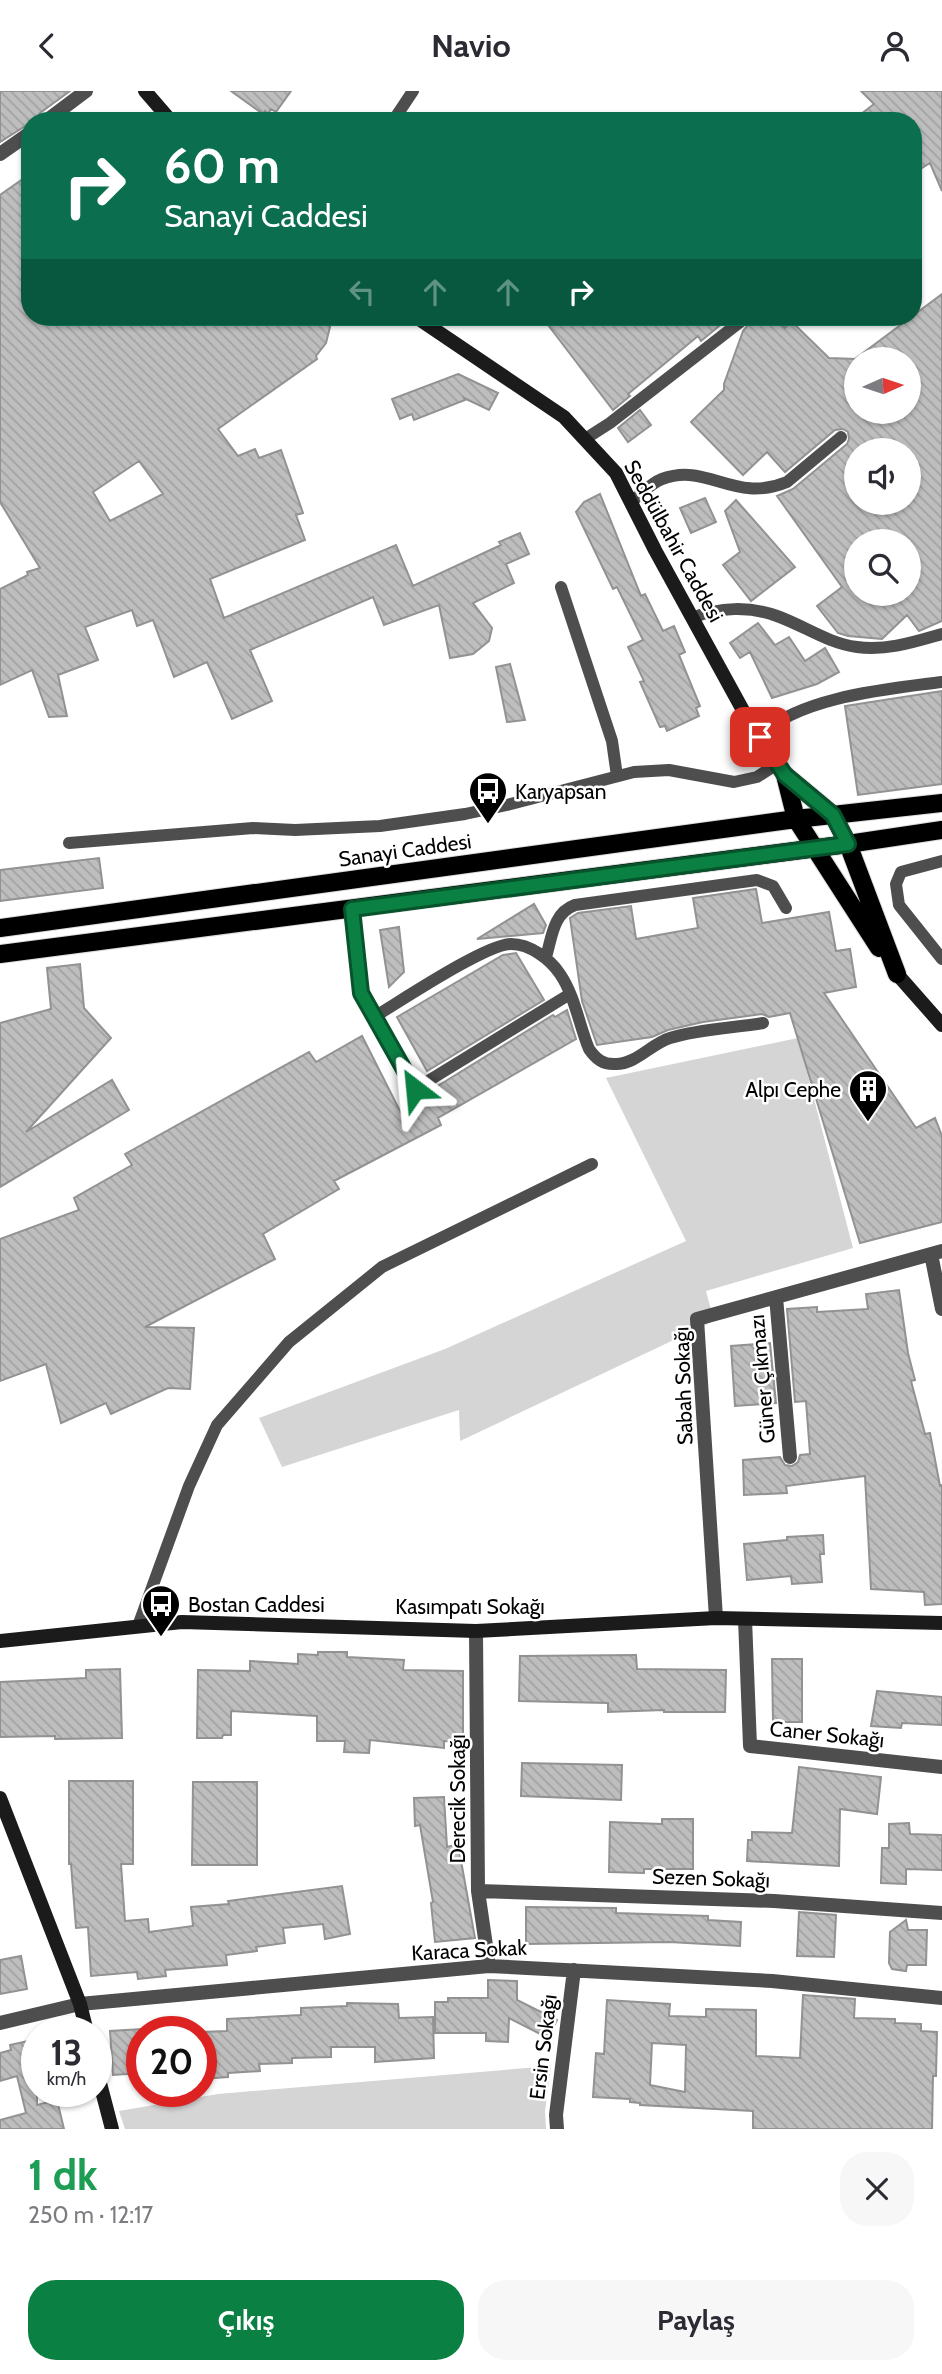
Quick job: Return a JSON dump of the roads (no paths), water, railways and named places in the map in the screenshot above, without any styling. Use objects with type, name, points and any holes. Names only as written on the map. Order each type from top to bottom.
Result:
[{"type":"main road","points":[[781,770],[833,815],[848,844],[897,974]]},
{"type":"main road","points":[[781,770],[796,819],[897,974]]},
{"type":"main road","name":"Sanayi Caddesi","points":[[0,928],[796,819],[942,803]]},
{"type":"main road","points":[[0,954],[814,849],[942,830]]},
{"type":"street","points":[[58,112],[86,91]]},
{"type":"street","points":[[145,91],[163,112]]},
{"type":"street","points":[[0,154],[21,139]]},
{"type":"street","name":"Seddülbahir Caddesi","points":[[429,326],[564,417],[617,473],[692,618],[781,770]]},
{"type":"street","points":[[897,974],[941,1021]]},
{"type":"street","points":[[936,1252],[942,1309]]},
{"type":"street","name":"Sabah Sokağı","points":[[716,1619],[697,1319],[936,1252]]},
{"type":"street","name":"Güner Çıkmazı","points":[[776,1297],[790,1457]]},
{"type":"street","name":"Kasımpatı Sokağı","points":[[0,1641],[182,1622],[476,1631],[716,1619],[942,1623]]},
{"type":"street","name":"Caner Sokağı","points":[[745,1619],[750,1747],[942,1767]]},
{"type":"street","name":"Derecik Sokağı","points":[[476,1631],[478,1891],[489,1966]]},
{"type":"street","points":[[0,1798],[4,1819],[83,2016]]},
{"type":"street","name":"Sezen Sokağı","points":[[478,1891],[774,1901],[942,1913]]},
{"type":"street","name":"Karaca Sokak","points":[[0,2023],[80,2004],[489,1966],[772,1981],[942,1999]]},
{"type":"street","name":"Ersin Sokağı","points":[[557,2129],[556,2115],[574,1970]]},
{"type":"street","points":[[106,2107],[112,2129]]},
{"type":"lane","points":[[399,112],[413,91]]},
{"type":"lane","points":[[585,439],[610,423],[735,326]]},
{"type":"lane","points":[[631,502],[660,479],[676,476],[704,477],[741,489],[755,490],[777,486],[787,482],[841,437]]},
{"type":"lane","points":[[561,587],[612,741],[617,776]]},
{"type":"lane","points":[[692,618],[722,610],[756,611],[776,615],[832,642],[879,649],[942,634]]},
{"type":"lane","points":[[760,737],[781,719],[810,707],[849,697],[942,682]]},
{"type":"lane","points":[[69,843],[253,828],[337,829],[422,821],[507,805],[634,772],[669,770],[734,782],[781,770]]},
{"type":"lane","points":[[942,861],[901,872],[896,884],[899,905],[942,959]]},
{"type":"lane","points":[[546,957],[557,918],[564,910],[575,905],[757,880],[773,886],[786,908]]},
{"type":"lane","points":[[352,909],[361,993],[415,1089],[570,994]]},
{"type":"lane","points":[[374,1017],[484,952],[501,945],[520,945],[546,957],[561,975],[589,1049],[596,1059],[606,1063],[626,1063],[654,1044],[678,1036],[763,1023]]},
{"type":"lane","points":[[138,1626],[189,1486],[216,1425],[289,1342],[382,1267],[592,1164]]},
{"type":"place","name":"Karyapsan","points":[[488,825]]},
{"type":"place","name":"Alpı Cephe","points":[[868,1123]]},
{"type":"place","name":"Bostan Caddesi","points":[[161,1638]]}]
